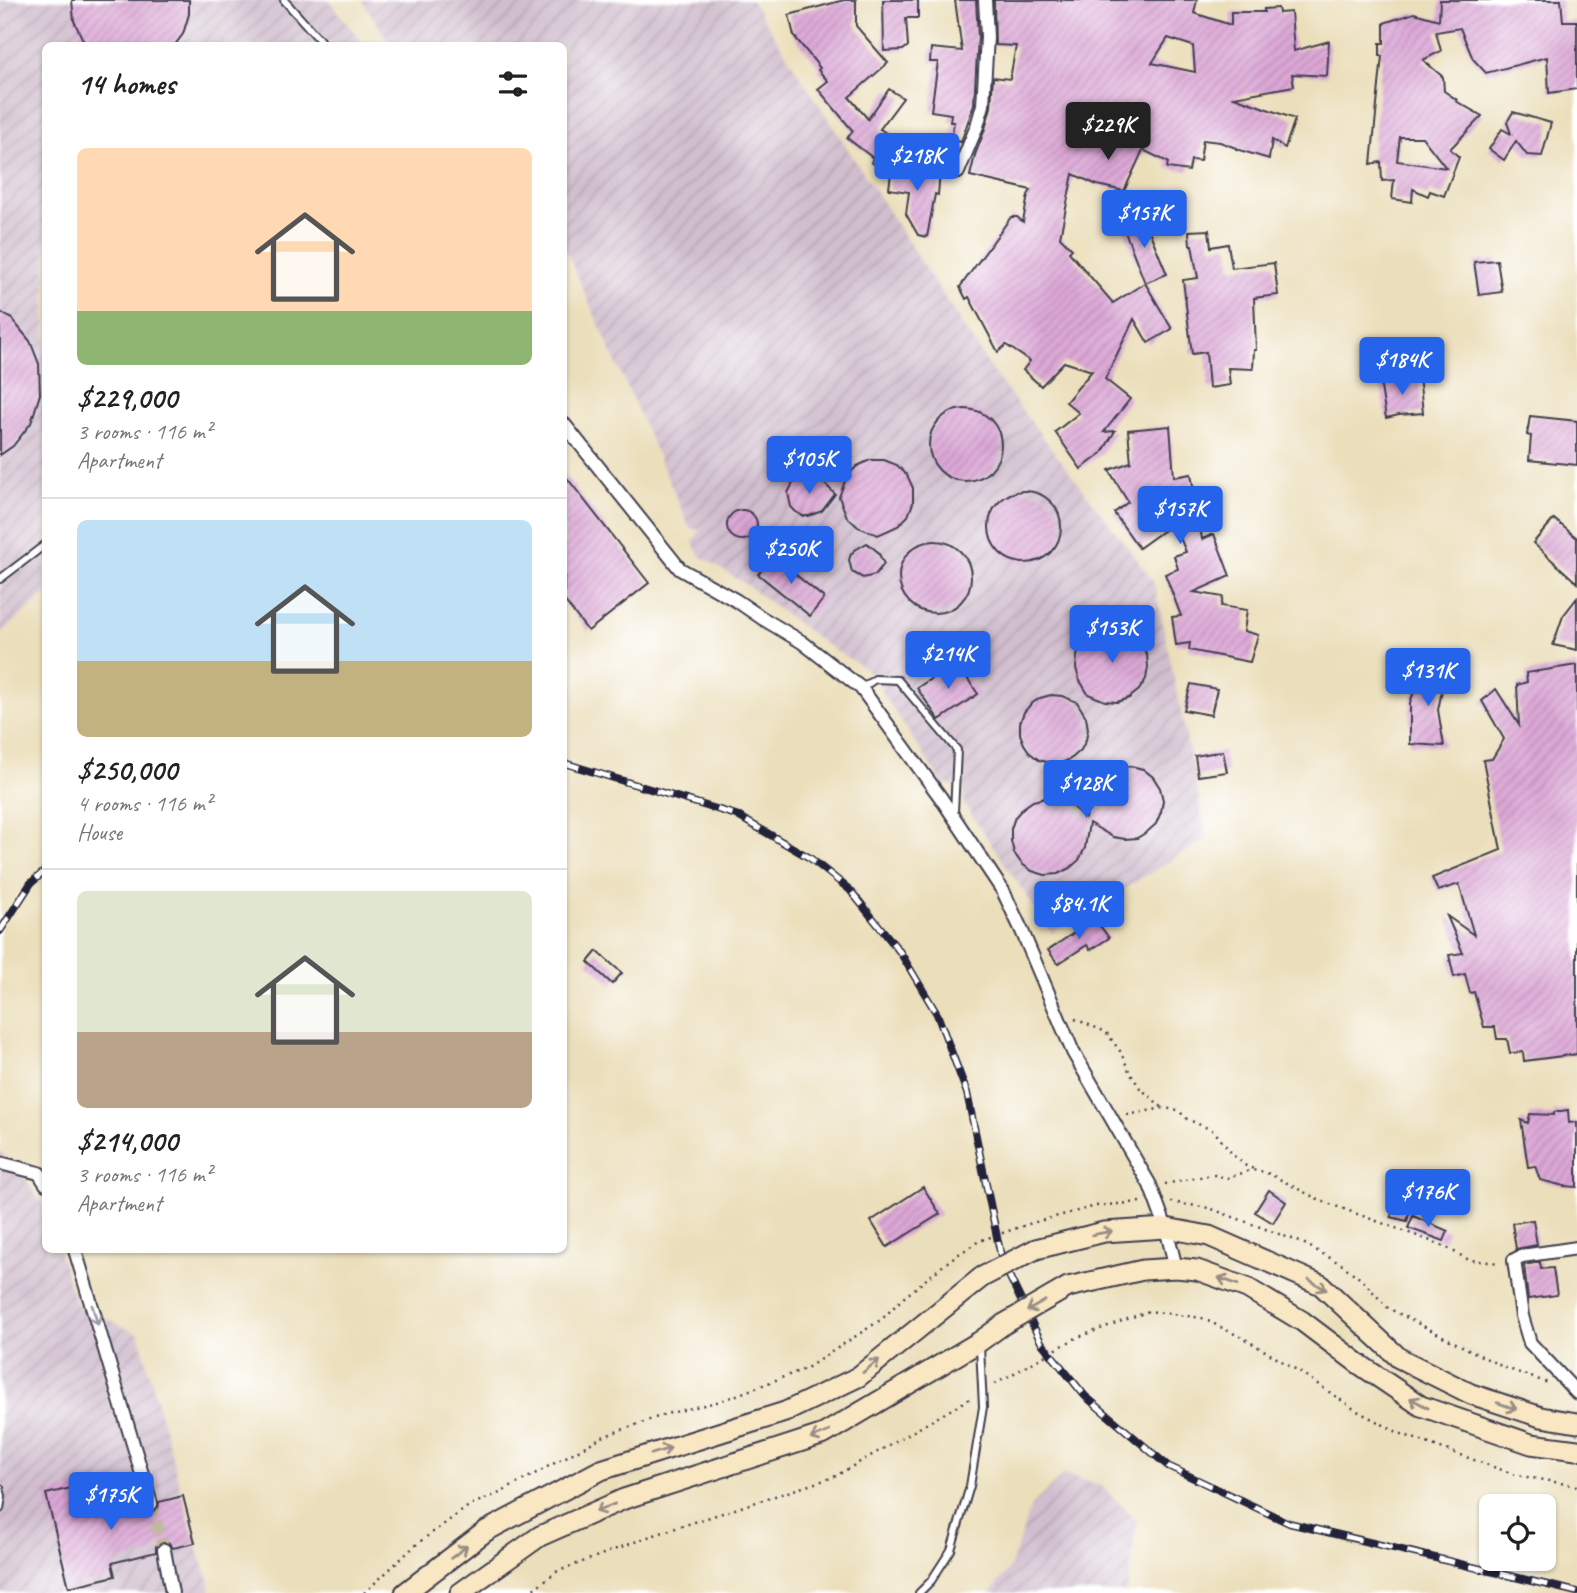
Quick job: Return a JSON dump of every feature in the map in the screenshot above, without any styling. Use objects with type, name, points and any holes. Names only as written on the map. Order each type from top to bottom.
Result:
[{"type":"main road","points":[[405,1593],[485,1531],[601,1470],[786,1412],[858,1377],[982,1277],[1036,1249],[1104,1232],[1166,1228],[1209,1236],[1321,1285],[1399,1358],[1471,1394],[1541,1417],[1577,1423]]},
{"type":"main road","points":[[460,1593],[540,1536],[624,1499],[824,1434],[1068,1287],[1143,1270],[1197,1270],[1247,1289],[1302,1321],[1421,1406],[1531,1444],[1577,1450]]},
{"type":"street","points":[[958,172],[977,126],[982,104],[987,37],[985,0]]},
{"type":"street","points":[[567,429],[680,569],[802,642],[861,688],[954,817],[1003,891],[1073,1052],[1150,1185],[1166,1228],[1176,1268]]},
{"type":"street","points":[[0,1163],[39,1173],[42,1178]]},
{"type":"street","points":[[1577,1248],[1517,1257],[1514,1260],[1524,1324],[1530,1343],[1577,1393]]},
{"type":"street","points":[[76,1253],[151,1504]]},
{"type":"street","points":[[164,1550],[172,1593]]},
{"type":"lane","points":[[284,0],[321,42]]},
{"type":"lane","points":[[0,579],[42,547]]},
{"type":"lane","points":[[861,688],[875,679],[898,680],[957,750],[954,817]]},
{"type":"lane","points":[[919,1593],[931,1581],[951,1550],[970,1486],[983,1407],[979,1342]]},
{"type":"lane","points":[[0,1488],[0,1508]]},
{"type":"path","points":[[1068,1017],[1107,1032],[1140,1088],[1163,1108]]},
{"type":"path","points":[[1104,1108],[1128,1116],[1163,1108],[1178,1110],[1187,1119],[1214,1131],[1233,1155],[1246,1166],[1270,1174],[1319,1200],[1442,1245],[1469,1260],[1514,1264]]},
{"type":"path","points":[[1150,1185],[1215,1175],[1228,1178],[1251,1170],[1260,1171]]},
{"type":"path","points":[[528,1593],[556,1572],[645,1538],[834,1477],[1076,1338],[1149,1311],[1202,1318],[1245,1339],[1357,1411],[1399,1433],[1517,1475],[1577,1486]]},
{"type":"shaded area","points":[[0,0],[329,0],[362,42],[42,42],[42,598],[0,634]]},
{"type":"shaded area","points":[[362,0],[751,0],[992,371],[1154,582],[1207,838],[1052,933],[964,804],[963,787],[943,784],[883,694],[882,688],[865,668],[825,644],[744,583],[699,555],[693,542],[700,530],[690,528],[567,253],[567,42],[389,42]]},
{"type":"shaded area","points":[[0,1151],[42,1204],[42,1253],[59,1253],[76,1304],[139,1334],[195,1543],[210,1583],[210,1593],[0,1593]]},
{"type":"shaded area","points":[[1064,1474],[1101,1486],[1137,1520],[1127,1593],[990,1593],[1010,1568],[1031,1506]]},
{"type":"building","points":[[72,0],[189,0],[189,14],[183,34],[177,42],[85,42],[74,21]]},
{"type":"building","points":[[844,0],[856,0],[856,26],[888,63],[849,97],[868,119],[889,89],[903,98],[880,129],[900,142],[883,169],[871,162],[873,158],[847,138],[853,131],[818,89],[828,81],[794,36],[789,15]]},
{"type":"building","points":[[883,0],[918,0],[918,18],[906,18],[908,46],[903,50],[884,51]]},
{"type":"building","points":[[955,0],[976,0],[978,37],[974,104],[961,142],[951,140],[954,122],[950,122],[951,114],[931,111],[938,62],[930,62],[931,48],[962,51]]},
{"type":"building","points":[[994,0],[1197,0],[1194,13],[1231,25],[1231,12],[1264,12],[1264,9],[1278,8],[1279,13],[1291,12],[1294,51],[1329,41],[1327,76],[1292,74],[1294,86],[1234,97],[1295,119],[1285,148],[1272,140],[1269,159],[1220,142],[1203,140],[1200,161],[1191,160],[1189,171],[1167,168],[1168,162],[1143,150],[1124,191],[1097,185],[1073,174],[1060,237],[1072,249],[1069,252],[1113,303],[1145,283],[1172,329],[1148,343],[1134,319],[1105,379],[1130,399],[1104,432],[1115,431],[1102,453],[1081,469],[1055,432],[1079,413],[1066,402],[1092,371],[1064,362],[1041,386],[1023,370],[1030,361],[1006,345],[998,352],[969,297],[966,299],[960,287],[1011,217],[1017,217],[1023,222],[1031,190],[970,176],[991,107],[993,77],[1010,79],[1016,46],[995,45]],"holes":[[[1168,38],[1193,46],[1195,72],[1152,63]]]},
{"type":"building","points":[[1440,0],[1561,0],[1563,21],[1577,21],[1577,89],[1549,93],[1547,57],[1486,73],[1473,59],[1460,28],[1436,32],[1441,51],[1423,60],[1443,77],[1444,91],[1482,116],[1450,149],[1459,157],[1444,196],[1430,191],[1428,196],[1413,189],[1412,202],[1392,199],[1394,180],[1382,181],[1381,162],[1371,164],[1382,56],[1380,43],[1384,43],[1384,23],[1414,13],[1439,20]],"holes":[[[1400,137],[1422,137],[1446,168],[1397,161]]]},
{"type":"building","points":[[1513,112],[1551,123],[1542,156],[1527,155],[1516,141],[1504,160],[1489,149],[1502,129],[1511,134],[1507,122]]},
{"type":"building","points":[[892,165],[940,170],[938,195],[935,194],[927,237],[918,235],[906,214],[909,192],[889,189]]},
{"type":"building","points":[[1144,219],[1167,274],[1145,283],[1121,221]]},
{"type":"building","points":[[1209,230],[1211,247],[1228,244],[1232,268],[1274,263],[1278,295],[1254,298],[1256,350],[1253,369],[1228,368],[1230,385],[1209,388],[1206,352],[1192,354],[1183,280],[1198,278],[1189,231]]},
{"type":"building","points":[[1497,260],[1502,292],[1479,295],[1474,262]]},
{"type":"building","points":[[0,312],[11,318],[30,341],[39,364],[40,394],[31,423],[13,446],[0,455]]},
{"type":"building","points":[[1419,376],[1423,413],[1386,418],[1380,381]]},
{"type":"building","points":[[958,409],[972,409],[991,419],[1001,438],[1001,452],[991,471],[972,481],[958,481],[939,471],[929,452],[929,438],[939,419]]},
{"type":"building","points":[[1530,416],[1577,421],[1577,465],[1529,460],[1531,436],[1527,435]]},
{"type":"building","points":[[1170,426],[1174,477],[1191,474],[1202,539],[1214,534],[1230,576],[1194,592],[1223,597],[1221,606],[1247,610],[1244,631],[1258,635],[1250,662],[1189,650],[1190,643],[1176,645],[1172,617],[1181,616],[1165,574],[1178,569],[1174,556],[1186,552],[1174,523],[1139,548],[1114,513],[1128,502],[1109,470],[1131,462],[1128,430]]},
{"type":"building","points":[[870,460],[884,460],[897,465],[907,475],[913,488],[913,503],[908,516],[898,526],[878,535],[858,527],[847,517],[839,497],[847,476],[857,466]]},
{"type":"building","points":[[807,475],[820,479],[835,494],[822,511],[803,516],[791,507],[788,493],[794,481]]},
{"type":"building","points":[[567,478],[649,583],[588,631],[567,604]]},
{"type":"building","points":[[1018,491],[1032,491],[1051,501],[1061,520],[1061,534],[1051,553],[1032,563],[1018,563],[999,553],[989,534],[989,520],[999,501]]},
{"type":"building","points":[[742,510],[748,511],[756,519],[756,531],[748,539],[742,540],[736,539],[728,531],[727,525],[728,519],[736,511]]},
{"type":"building","points":[[1554,519],[1577,538],[1577,583],[1533,543]]},
{"type":"building","points":[[935,541],[949,544],[961,551],[968,563],[971,577],[968,591],[961,603],[949,610],[935,613],[921,610],[909,603],[902,591],[899,577],[902,563],[909,551],[921,544]]},
{"type":"building","points":[[867,543],[878,552],[884,564],[875,575],[863,578],[852,572],[849,560],[855,550]]},
{"type":"building","points":[[773,556],[824,598],[810,616],[758,574]]},
{"type":"building","points":[[1577,598],[1577,650],[1553,645],[1563,616]]},
{"type":"building","points":[[1111,629],[1133,635],[1147,655],[1148,667],[1146,679],[1139,690],[1129,698],[1117,702],[1105,701],[1088,694],[1076,668],[1081,646],[1089,637],[1099,631]]},
{"type":"building","points":[[1437,657],[1450,664],[1439,689],[1442,690],[1438,710],[1444,746],[1410,744],[1410,703],[1418,680],[1424,682]]},
{"type":"building","points":[[956,662],[978,694],[939,720],[917,688]]},
{"type":"building","points":[[1577,665],[1577,1054],[1524,1061],[1523,1052],[1510,1053],[1507,1039],[1497,1039],[1495,1027],[1484,1027],[1474,992],[1470,993],[1465,974],[1454,977],[1449,955],[1463,953],[1447,916],[1474,935],[1459,884],[1438,891],[1432,878],[1501,850],[1483,760],[1492,759],[1504,739],[1482,701],[1496,689],[1519,725],[1517,685],[1527,682],[1526,673]]},
{"type":"building","points":[[1191,684],[1217,689],[1211,715],[1184,710]]},
{"type":"building","points":[[1051,695],[1077,702],[1086,717],[1088,729],[1081,750],[1062,763],[1039,760],[1030,753],[1020,734],[1024,712],[1040,698]]},
{"type":"building","points":[[1223,751],[1227,772],[1198,776],[1195,756]]},
{"type":"building","points":[[1119,766],[1143,769],[1153,777],[1163,800],[1156,824],[1137,838],[1125,839],[1113,837],[1089,823],[1085,848],[1079,860],[1070,868],[1058,874],[1045,875],[1022,864],[1014,853],[1011,829],[1015,817],[1023,808],[1033,801],[1057,799],[1068,803],[1085,818],[1092,788],[1098,778]]},
{"type":"building","points":[[1095,919],[1109,938],[1090,950],[1087,945],[1058,964],[1048,950]]},
{"type":"building","points":[[597,951],[622,973],[612,984],[588,962]]},
{"type":"building","points":[[1568,1110],[1569,1123],[1577,1122],[1577,1187],[1540,1180],[1535,1166],[1528,1167],[1521,1120],[1528,1123],[1530,1114],[1554,1115],[1554,1112]]},
{"type":"building","points":[[923,1187],[940,1214],[887,1247],[871,1221]]},
{"type":"building","points":[[1269,1190],[1286,1202],[1273,1223],[1255,1212]]},
{"type":"building","points":[[1396,1196],[1413,1200],[1407,1221],[1391,1217]]},
{"type":"building","points":[[1413,1216],[1448,1231],[1444,1241],[1408,1228]]},
{"type":"building","points":[[1533,1220],[1537,1245],[1516,1249],[1512,1223]]},
{"type":"building","points":[[1540,1262],[1541,1269],[1553,1268],[1557,1295],[1528,1299],[1524,1265]]},
{"type":"building","points":[[92,1483],[101,1516],[142,1506],[146,1511],[153,1512],[158,1509],[159,1502],[183,1496],[195,1543],[173,1548],[168,1542],[162,1542],[156,1546],[156,1552],[112,1563],[115,1576],[69,1587],[46,1494]]},
{"type":"tunnel","points":[[151,1504],[164,1550]]},
{"type":"railway","points":[[567,764],[736,815],[810,858],[850,890],[900,952],[937,1014],[967,1093],[1002,1261],[1041,1342],[1085,1396],[1168,1466],[1289,1523],[1577,1592]]},
{"type":"railway","points":[[0,931],[31,883],[42,873]]}]
